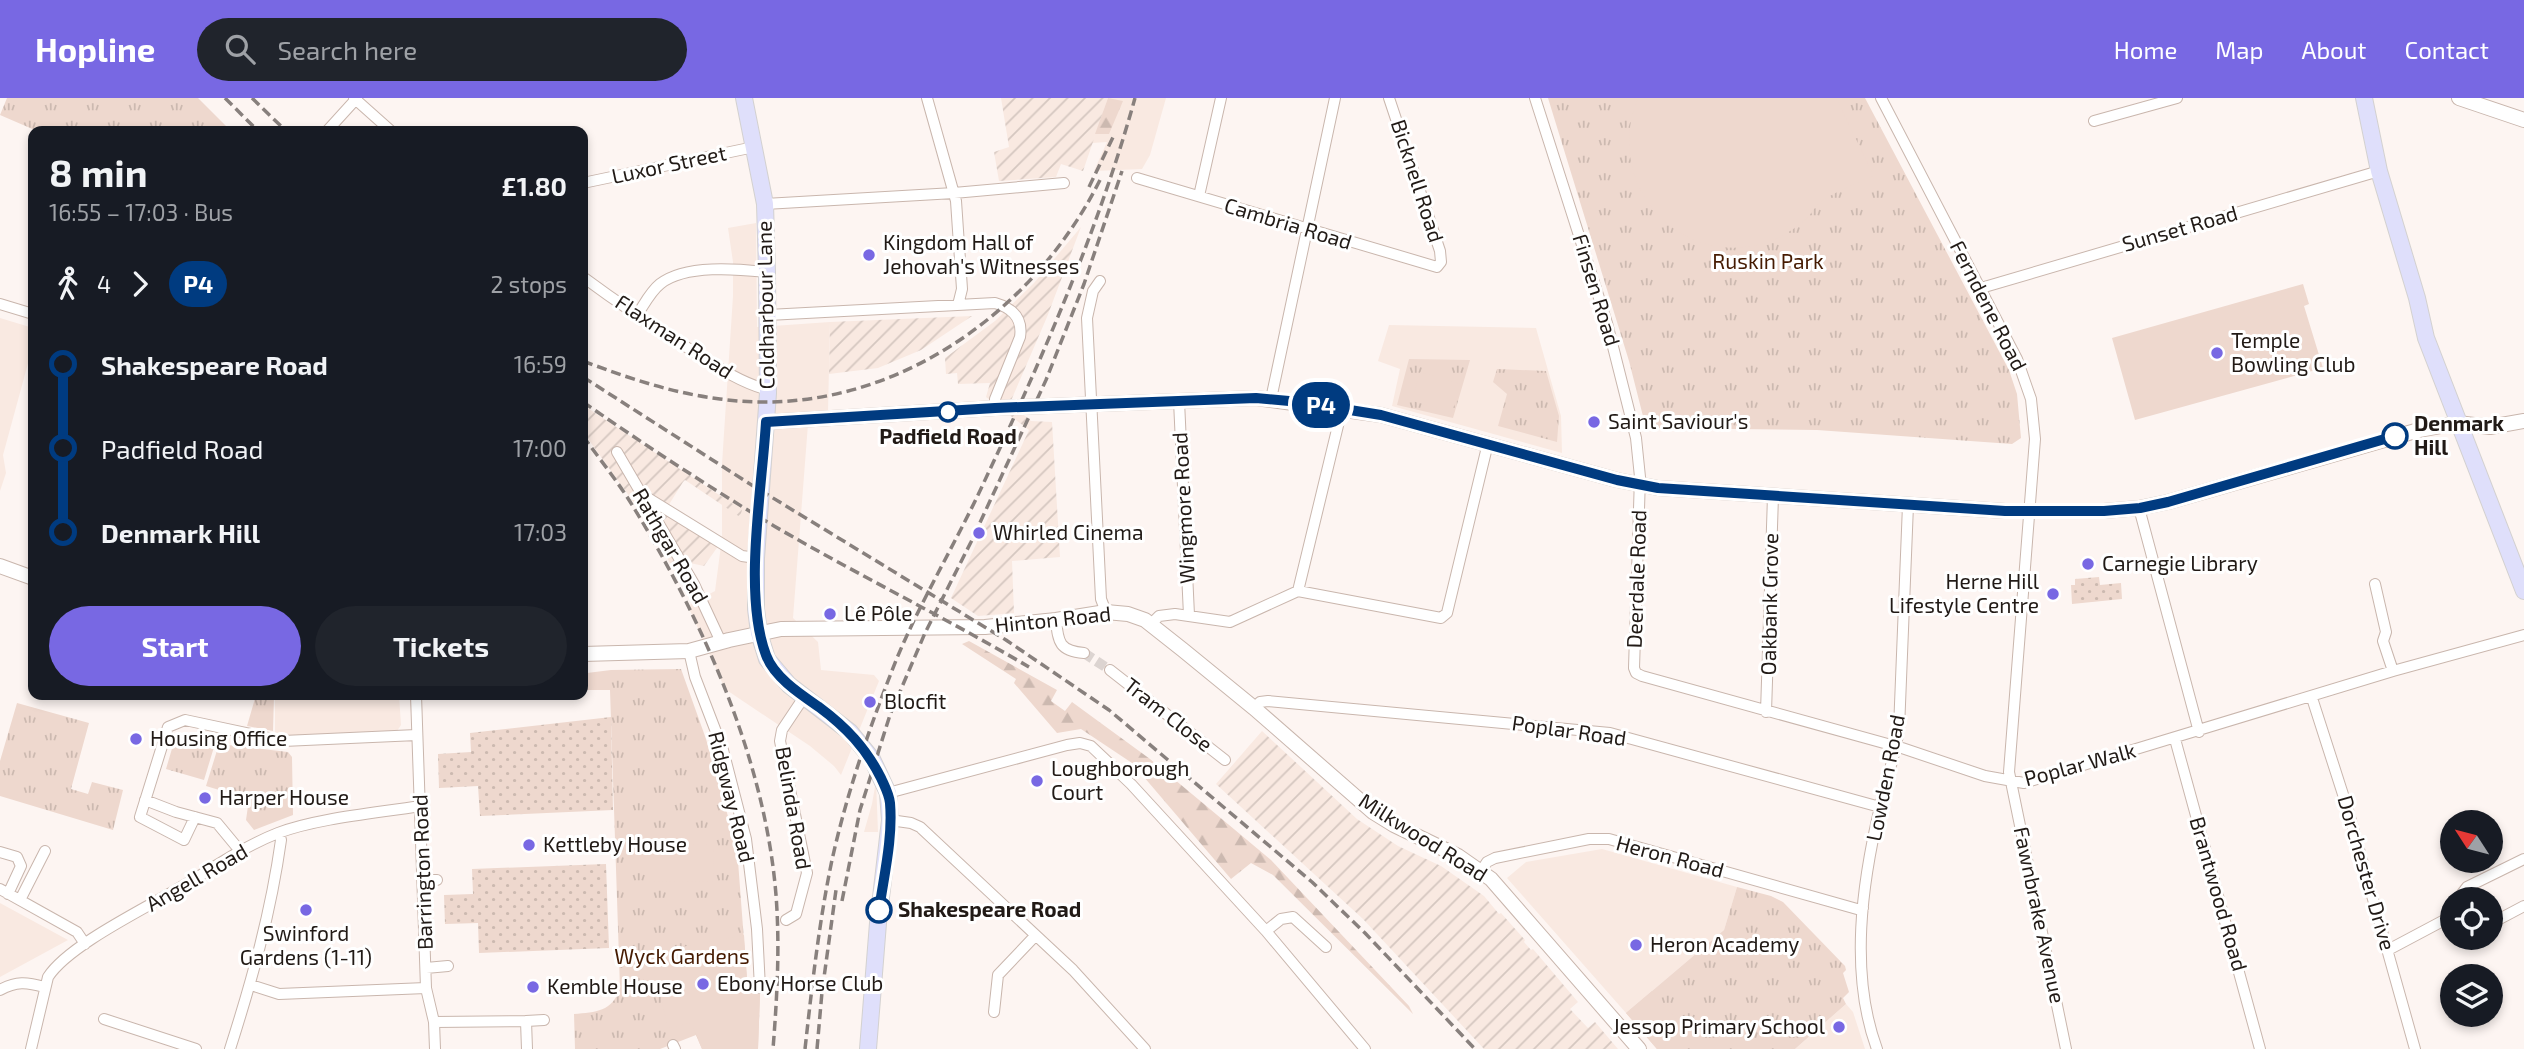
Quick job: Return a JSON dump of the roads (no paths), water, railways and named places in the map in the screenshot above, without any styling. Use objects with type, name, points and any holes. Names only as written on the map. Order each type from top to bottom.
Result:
[{"type":"main road","name":"Coldharbour Lane","points":[[744,98],[765,204],[767,272],[768,390],[755,558],[759,633],[767,659],[789,685],[850,732],[872,759],[888,793],[890,820],[868,1049]]},
{"type":"main road","points":[[2364,98],[2379,171],[2417,298],[2426,338],[2524,591]]},
{"type":"street","points":[[926,98],[954,193],[962,289],[958,305]]},
{"type":"street","points":[[1199,196],[1221,98]]},
{"type":"street","points":[[1270,399],[1335,98]]},
{"type":"street","name":"Bicknell Road","points":[[1389,98],[1440,251],[1440,265]]},
{"type":"street","name":"Finsen Road","points":[[1535,98],[1607,323],[1628,401],[1640,468],[1639,486]]},
{"type":"street","name":"Ferndene Road","points":[[1881,98],[1902,143],[2017,359],[2026,380],[2033,410],[2035,439],[2009,772],[2011,781]]},
{"type":"street","points":[[2094,121],[2176,98]]},
{"type":"street","points":[[2459,98],[2524,120]]},
{"type":"street","points":[[332,126],[356,99],[386,126]]},
{"type":"street","name":"Luxor Street","points":[[588,182],[754,147]]},
{"type":"street","name":"Sunset Road","points":[[1981,288],[2379,171]]},
{"type":"street","name":"Cambria Road","points":[[1137,178],[1432,267],[1440,265]]},
{"type":"street","points":[[765,204],[954,193],[1064,183]]},
{"type":"street","points":[[637,315],[657,287],[673,278],[719,268],[767,272]]},
{"type":"street","name":"Flaxman Road","points":[[588,281],[637,315],[747,384],[768,390]]},
{"type":"street","points":[[1100,281],[1093,291],[1087,318],[1101,599],[1106,612]]},
{"type":"street","points":[[768,315],[995,303],[1004,306],[1017,317],[1022,326],[995,399],[995,408]]},
{"type":"street","points":[[0,304],[28,312]]},
{"type":"street","points":[[766,422],[995,408],[1240,397],[1270,399],[1381,415],[1639,486],[2029,512],[2140,508],[2395,436],[2458,423],[2490,427],[2524,421]]},
{"type":"street","name":"Wingmore Road","points":[[1179,401],[1189,615]]},
{"type":"street","points":[[1298,591],[1342,409]]},
{"type":"street","points":[[1151,624],[1165,615],[1189,615],[1230,622],[1298,591],[1437,619],[1445,615],[1488,443]]},
{"type":"street","name":"Rathgar Road","points":[[617,452],[696,589],[721,642]]},
{"type":"street","name":"Deerdale Road","points":[[1636,673],[1639,486]]},
{"type":"street","points":[[639,493],[742,556],[755,558]]},
{"type":"street","name":"Oakbank Grove","points":[[1766,712],[1773,496]]},
{"type":"street","name":"Lowden Road","points":[[1877,1049],[1862,986],[1863,908],[1880,807],[1896,747],[1908,505]]},
{"type":"street","points":[[2140,508],[2199,732]]},
{"type":"street","points":[[0,566],[28,576]]},
{"type":"street","points":[[2375,584],[2386,632],[2383,641],[2393,671]]},
{"type":"street","name":"Hinton Road","points":[[588,654],[689,651],[781,629],[985,627],[1106,612],[1134,615],[1151,624]]},
{"type":"street","points":[[1056,620],[1059,641],[1063,647],[1072,652],[1084,653]]},
{"type":"street","name":"Milkwood Road","points":[[1151,624],[1254,708],[1373,812],[1458,856],[1481,871],[1503,892],[1639,1049]]},
{"type":"street","name":"Poplar Walk","points":[[1636,673],[1896,747],[1975,773],[2024,783],[2312,698],[2393,671],[2524,635]]},
{"type":"street","name":"Ridgway Road","points":[[689,651],[695,677],[723,750],[746,839],[757,929],[760,988]]},
{"type":"street","name":"Tram Close","points":[[1110,670],[1225,760]]},
{"type":"street","name":"Belinda Road","points":[[786,920],[796,914],[807,873],[780,741],[782,730],[804,697]]},
{"type":"street","name":"Dorchester Drive","points":[[2312,698],[2342,789],[2415,1049]]},
{"type":"street","name":"Barrington Road","points":[[416,700],[426,988],[434,1022],[435,1049]]},
{"type":"street","name":"Poplar Road","points":[[1254,708],[1259,702],[1268,701],[1599,732],[1880,807]]},
{"type":"street","points":[[195,817],[184,841],[139,817],[168,727],[186,720],[284,741],[417,735]]},
{"type":"street","name":"Brantwood Road","points":[[2175,739],[2260,1049]]},
{"type":"street","points":[[888,793],[1067,745],[1080,743],[1091,746],[1131,784],[1266,931],[1365,1049]]},
{"type":"street","name":"Fawnbrake Avenue","points":[[2011,781],[2066,1049]]},
{"type":"street","points":[[145,800],[217,823],[241,852]]},
{"type":"street","name":"Angell Road","points":[[44,987],[54,967],[85,944],[241,852],[279,833],[306,825],[420,806]]},
{"type":"street","points":[[890,820],[911,822],[920,827],[1073,970],[1145,1049]]},
{"type":"street","points":[[230,1049],[251,985],[273,895],[281,840],[279,833]]},
{"type":"street","name":"Heron Road","points":[[1481,871],[1487,862],[1495,858],[1598,838],[1857,909],[1863,908]]},
{"type":"street","points":[[20,900],[45,851]]},
{"type":"street","points":[[0,852],[17,857],[21,866],[4,892],[77,932],[85,944]]},
{"type":"street","points":[[2468,887],[2524,859]]},
{"type":"street","points":[[423,880],[437,880]]},
{"type":"street","points":[[2503,916],[2524,906]]},
{"type":"street","points":[[1266,931],[1281,919],[1293,917],[1326,947]]},
{"type":"street","points":[[2388,950],[2440,922]]},
{"type":"street","points":[[994,1012],[998,975],[1035,936]]},
{"type":"street","points":[[426,968],[448,966]]},
{"type":"street","points":[[0,990],[15,983],[30,982],[44,987],[31,1049]]},
{"type":"street","points":[[251,985],[279,994],[426,988]]},
{"type":"street","points":[[104,1019],[196,1049]]},
{"type":"street","points":[[434,1022],[544,1020]]},
{"type":"street","points":[[526,1021],[527,1049]]},
{"type":"tunnel","points":[[1084,653],[1110,670]]},
{"type":"railway","points":[[225,98],[253,126]]},
{"type":"railway","points":[[252,98],[281,126]]},
{"type":"railway","points":[[805,1049],[813,978],[832,860],[852,783],[869,733],[906,638],[977,497],[1065,300],[1103,200],[1135,98]]},
{"type":"railway","points":[[1089,187],[1115,133]]},
{"type":"railway","points":[[842,901],[860,810],[890,715],[925,633],[971,542],[1046,380],[1084,284],[1122,171]]},
{"type":"railway","points":[[588,363],[685,393],[720,399],[779,402],[837,394],[892,376],[944,350],[991,317],[1034,276],[1070,231],[1100,180]]},
{"type":"railway","points":[[588,380],[750,484],[1006,640],[1109,710],[1312,882],[1365,933],[1475,1049]]},
{"type":"railway","points":[[588,405],[677,466],[774,526],[1029,667]]},
{"type":"railway","points":[[588,443],[629,500],[681,591],[704,640],[744,740],[759,792],[776,895],[778,972],[773,1049]]},
{"type":"railway","points":[[817,1049],[836,890]]},
{"type":"place","name":"Kingdom Hall of Jehovah's Witnesses","points":[[869,255]]},
{"type":"place","name":"Temple Bowling Club","points":[[2217,353]]},
{"type":"place","name":"Padfield Road","points":[[948,412]]},
{"type":"place","name":"Saint Saviour's","points":[[1594,422]]},
{"type":"place","name":"Denmark Hill","points":[[2395,436]]},
{"type":"place","name":"Whirled Cinema","points":[[979,533]]},
{"type":"place","name":"Carnegie Library","points":[[2088,564]]},
{"type":"place","name":"Herne Hill Lifestyle Centre","points":[[2053,594]]},
{"type":"place","name":"Lê Pôle","points":[[830,614]]},
{"type":"place","name":"Blocfit","points":[[870,702]]},
{"type":"place","name":"Housing Office","points":[[136,739]]},
{"type":"place","name":"Loughborough Court","points":[[1037,781]]},
{"type":"place","name":"Harper House","points":[[205,798]]},
{"type":"place","name":"Kettleby House","points":[[529,845]]},
{"type":"place","name":"Swinford Gardens (1-11)","points":[[306,910]]},
{"type":"place","name":"Shakespeare Road","points":[[879,910]]},
{"type":"place","name":"Heron Academy","points":[[1636,945]]},
{"type":"place","name":"Ebony Horse Club","points":[[703,984]]},
{"type":"place","name":"Kemble House","points":[[533,987]]},
{"type":"place","name":"Jessop Primary School","points":[[1839,1027]]},
{"type":"park label","name":"Ruskin Park","points":[[1768,262]]},
{"type":"park label","name":"Wyck Gardens","points":[[682,957]]}]
